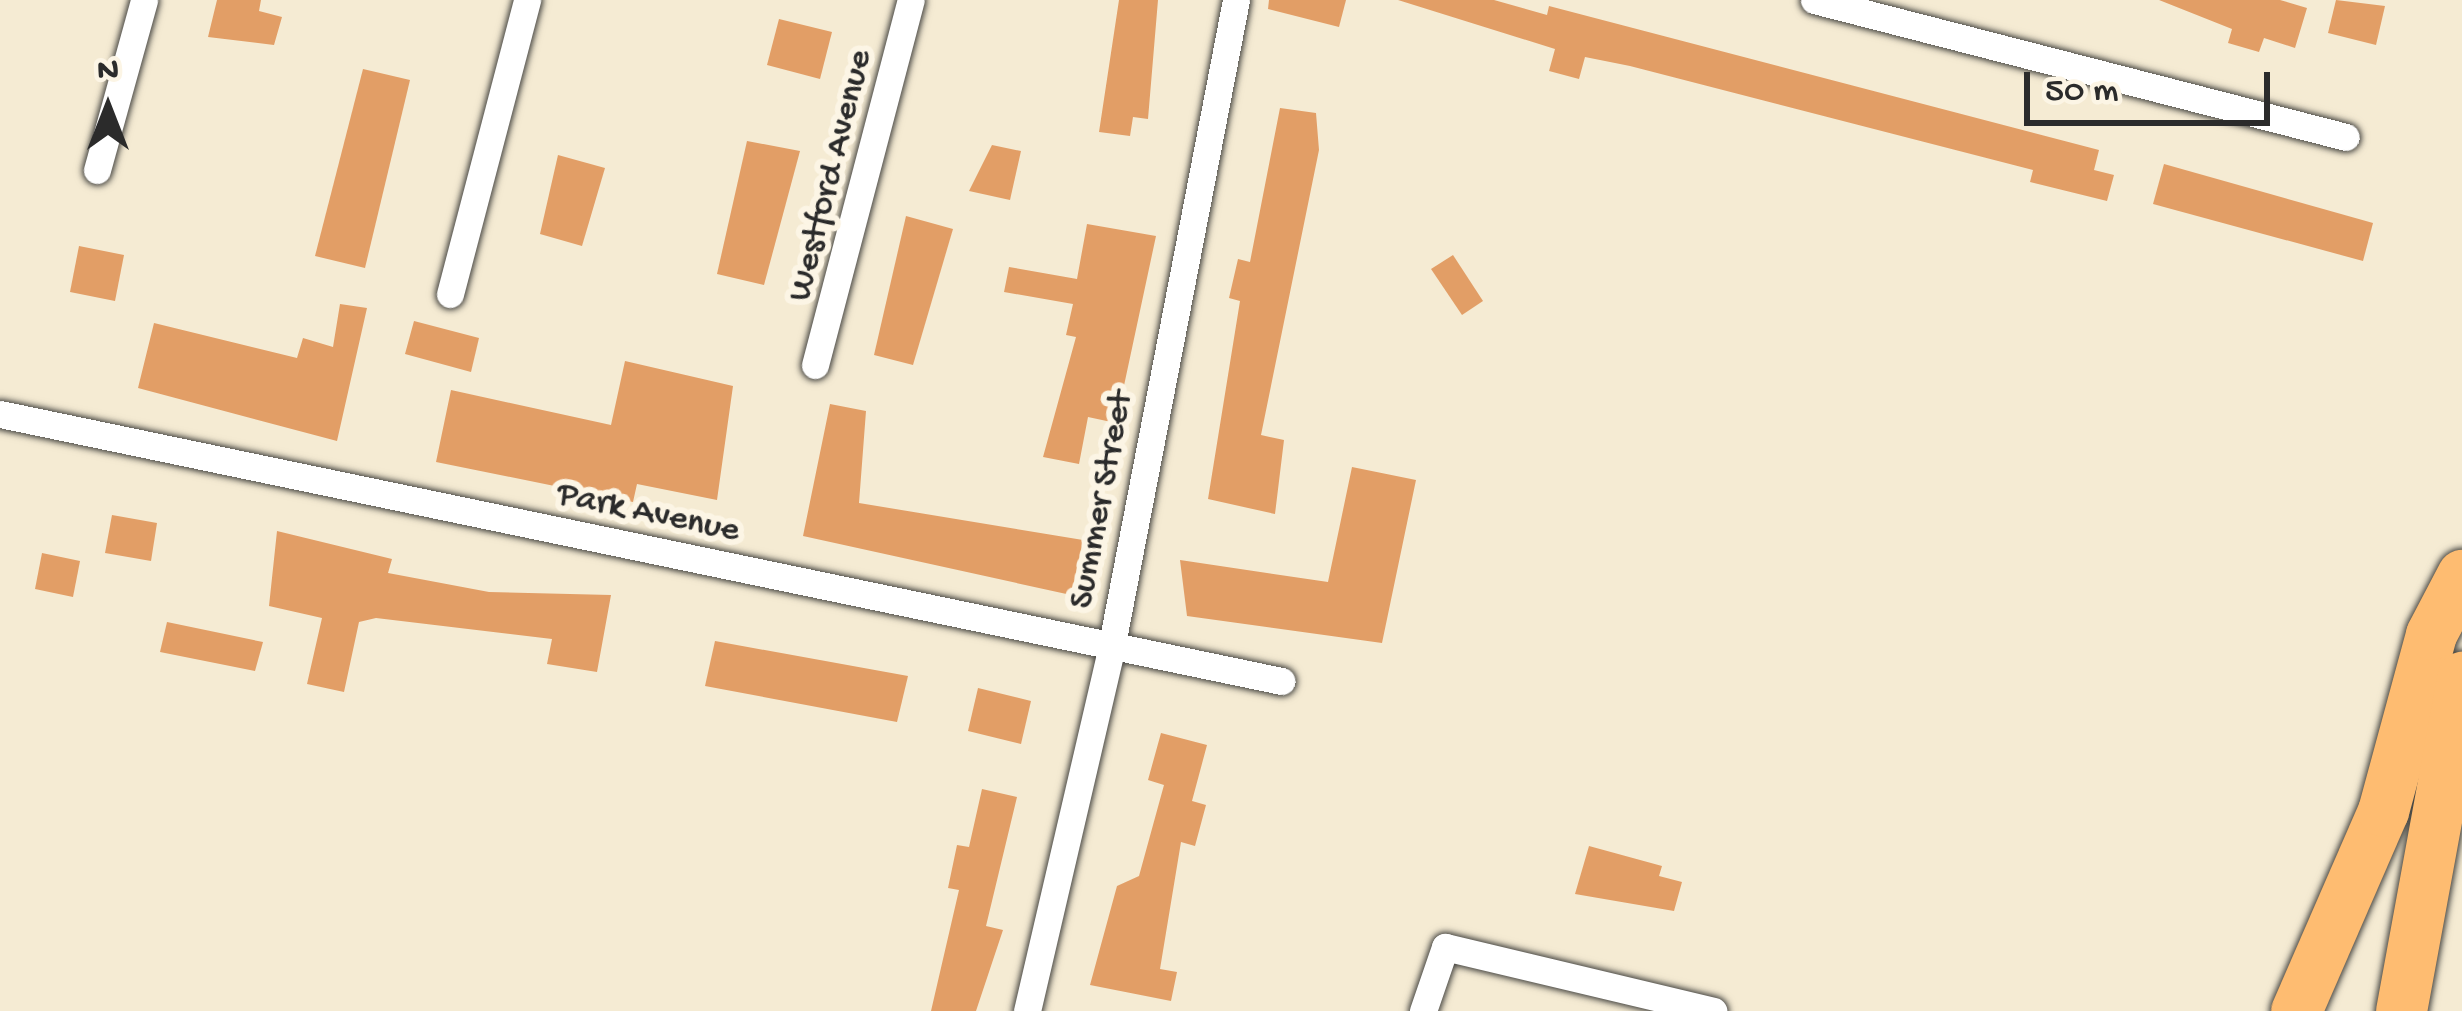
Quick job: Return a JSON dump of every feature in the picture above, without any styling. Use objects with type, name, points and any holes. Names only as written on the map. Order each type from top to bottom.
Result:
[{"type":"highway","points":[[2296,1011],[2377,827],[2431,634],[2462,575]]},
{"type":"highway","points":[[2401,1011],[2462,676]]},
{"type":"street","points":[[97,170],[144,0]]},
{"type":"street","points":[[451,294],[527,0]]},
{"type":"street","name":"Westford Avenue","points":[[815,364],[911,0]]},
{"type":"street","name":"Summer Street","points":[[1027,1011],[1111,650],[1237,0]]},
{"type":"street","points":[[1814,0],[2346,137]]},
{"type":"street","name":"Park Avenue","points":[[0,414],[1111,650],[1281,681]]},
{"type":"street","points":[[1423,1011],[1445,947],[1713,1011]]},
{"type":"building","points":[[217,0],[261,0],[259,11],[282,17],[274,45],[208,37]]},
{"type":"building","points":[[1119,0],[1158,0],[1148,119],[1133,117],[1130,136],[1099,132]]},
{"type":"building","points":[[1269,0],[1346,0],[1339,27],[1268,9]]},
{"type":"building","points":[[1398,0],[1494,0],[1547,15],[1549,6],[2099,150],[2094,170],[2114,175],[2107,201],[2030,182],[2033,170],[1630,66],[1585,57],[1579,79],[1549,71],[1555,49]]},
{"type":"building","points":[[2159,0],[2280,0],[2307,8],[2295,48],[2264,38],[2259,52],[2228,43],[2232,29]]},
{"type":"building","points":[[2336,0],[2385,6],[2376,45],[2328,33]]},
{"type":"building","points":[[779,19],[832,32],[820,79],[767,65]]},
{"type":"building","points":[[363,69],[410,80],[365,268],[315,256]]},
{"type":"building","points":[[1280,108],[1316,113],[1319,150],[1261,435],[1284,440],[1275,514],[1208,499],[1240,301],[1229,298],[1238,259],[1250,262]]},
{"type":"building","points":[[747,141],[800,151],[764,285],[717,274]]},
{"type":"building","points":[[992,145],[1021,151],[1010,200],[969,191]]},
{"type":"building","points":[[558,155],[605,168],[582,246],[540,234]]},
{"type":"building","points":[[2164,164],[2373,223],[2363,261],[2153,204]]},
{"type":"building","points":[[906,216],[953,229],[913,365],[874,355]]},
{"type":"building","points":[[1087,224],[1156,236],[1116,423],[1088,417],[1079,464],[1043,457],[1076,337],[1066,335],[1073,304],[1004,292],[1009,267],[1077,279]]},
{"type":"building","points":[[79,246],[124,255],[115,301],[70,292]]},
{"type":"building","points":[[1453,255],[1483,301],[1462,315],[1431,269]]},
{"type":"building","points":[[340,304],[367,308],[337,441],[138,388],[154,323],[297,358],[303,338],[333,347]]},
{"type":"building","points":[[414,321],[479,338],[471,372],[405,354]]},
{"type":"building","points":[[625,361],[733,386],[717,500],[637,484],[633,502],[436,462],[451,390],[611,425]]},
{"type":"building","points":[[830,404],[866,411],[859,503],[1083,540],[1071,595],[803,536]]},
{"type":"building","points":[[1352,467],[1416,480],[1382,643],[1187,616],[1180,560],[1328,582]]},
{"type":"building","points":[[112,515],[157,523],[151,561],[105,553]]},
{"type":"building","points":[[277,531],[392,559],[388,573],[489,592],[611,595],[597,672],[547,664],[552,639],[376,618],[359,622],[344,692],[307,684],[322,618],[269,606]]},
{"type":"building","points":[[42,553],[80,561],[73,597],[35,589]]},
{"type":"building","points":[[167,622],[263,642],[255,671],[160,652]]},
{"type":"building","points":[[715,641],[908,676],[897,722],[705,686]]},
{"type":"building","points":[[978,688],[1031,701],[1021,744],[968,731]]},
{"type":"building","points":[[1161,733],[1207,745],[1192,801],[1206,805],[1195,846],[1181,842],[1160,969],[1177,972],[1171,1001],[1090,985],[1117,886],[1139,876],[1164,785],[1148,780]]},
{"type":"building","points":[[982,789],[1017,797],[986,926],[1003,930],[976,1011],[931,1011],[959,890],[948,888],[957,845],[969,847]]},
{"type":"building","points":[[1589,846],[1662,866],[1659,876],[1682,882],[1674,911],[1575,894]]}]
